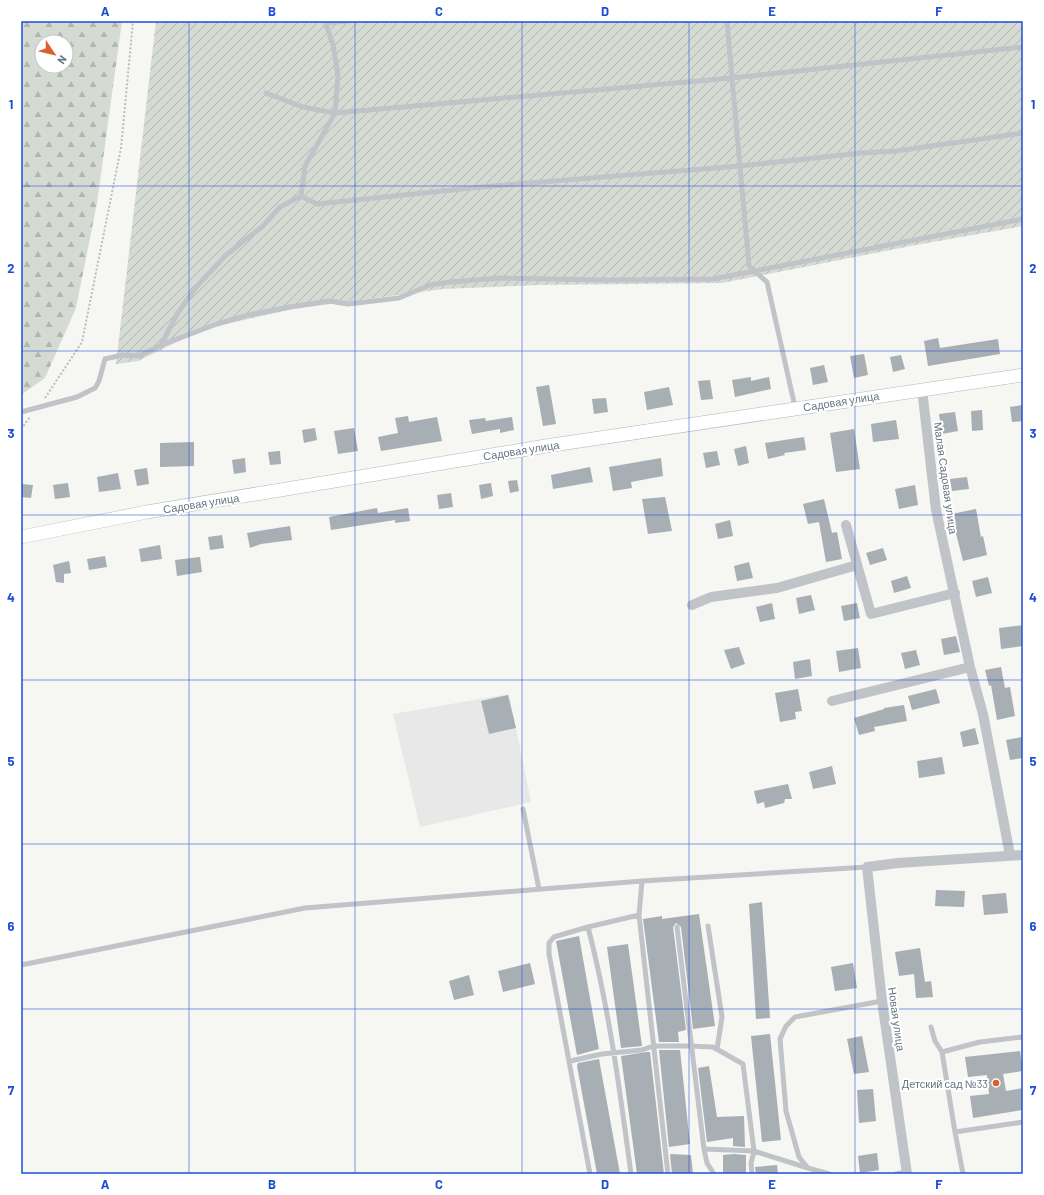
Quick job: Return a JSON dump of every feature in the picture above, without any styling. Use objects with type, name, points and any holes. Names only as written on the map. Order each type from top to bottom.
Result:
[{"type":"main road","name":"Садовая улица","points":[[21,537],[202,503],[546,446],[1023,375]]},
{"type":"street","name":"Малая Садовая улица","points":[[922,389],[936,510],[970,667],[983,714],[1010,855]]},
{"type":"street","points":[[846,525],[871,614],[955,593]]},
{"type":"street","points":[[692,605],[711,597],[777,588],[858,565]]},
{"type":"street","points":[[832,701],[970,667]]},
{"type":"street","points":[[867,867],[898,863],[1023,855]]},
{"type":"street","name":"Новая улица","points":[[867,867],[882,1001],[907,1173]]},
{"type":"lane","points":[[301,196],[305,166],[335,113],[338,75],[332,45],[325,22],[348,21]]},
{"type":"lane","points":[[727,21],[749,266],[767,282],[795,408]]},
{"type":"lane","points":[[266,93],[303,106],[335,113],[732,78],[1023,47]]},
{"type":"lane","points":[[301,196],[317,204],[488,186],[740,166],[861,153],[896,151],[1023,133]]},
{"type":"lane","points":[[160,345],[177,314],[197,286],[226,255],[263,226],[280,207],[301,196]]},
{"type":"lane","points":[[21,412],[77,397],[95,388],[99,381],[105,359],[122,355],[139,356],[160,345],[218,324],[290,306],[329,302],[348,304],[399,298],[430,285],[500,278],[605,280],[713,279],[1023,219]]},
{"type":"lane","points":[[523,809],[538,889]]},
{"type":"lane","points":[[21,965],[305,908],[642,881],[867,867]]},
{"type":"lane","points":[[642,881],[639,915],[668,1174]]},
{"type":"lane","points":[[590,1174],[549,954],[550,943],[554,937],[588,926],[639,915]]},
{"type":"lane","points":[[588,926],[598,964],[615,1054],[631,1174]]},
{"type":"lane","points":[[708,926],[722,1018],[717,1049]]},
{"type":"lane","points":[[676,927],[704,1149],[707,1163],[714,1174]]},
{"type":"lane","points":[[808,1168],[799,1157],[786,1111],[780,1039],[786,1026],[795,1017],[882,1001]]},
{"type":"lane","points":[[931,1026],[935,1040],[942,1052],[954,1132],[963,1174]]},
{"type":"lane","points":[[942,1052],[980,1042],[1023,1037]]},
{"type":"lane","points":[[570,1061],[653,1046],[713,1046],[743,1064],[754,1151],[751,1163],[752,1174]]},
{"type":"lane","points":[[954,1132],[1023,1122]]},
{"type":"lane","points":[[704,1149],[754,1151],[829,1174]]},
{"type":"lane","points":[[896,1174],[907,1173]]},
{"type":"path","points":[[37,408],[55,384],[82,342],[121,148],[133,21]]},
{"type":"shaded area","points":[[509,694],[531,802],[420,827],[393,714]]},
{"type":"green space","points":[[21,21],[122,21],[97,203],[76,308],[45,378],[21,395]]},
{"type":"green space","points":[[156,21],[1023,21],[1023,226],[916,245],[722,283],[538,285],[443,289],[293,309],[204,329],[138,361],[116,364]]},
{"type":"building","points":[[938,338],[940,348],[998,339],[1000,354],[928,366],[924,341]]},
{"type":"building","points":[[864,354],[868,375],[854,378],[850,356]]},
{"type":"building","points":[[901,355],[905,369],[893,372],[890,357]]},
{"type":"building","points":[[824,365],[828,382],[813,385],[810,368]]},
{"type":"building","points":[[751,377],[751,381],[769,377],[771,389],[735,397],[732,380]]},
{"type":"building","points":[[710,380],[713,399],[701,400],[698,381]]},
{"type":"building","points":[[549,385],[556,424],[543,426],[536,387]]},
{"type":"building","points":[[669,387],[673,405],[647,410],[644,392]]},
{"type":"building","points":[[606,398],[608,412],[594,414],[592,399]]},
{"type":"building","points":[[1023,405],[1023,421],[1012,422],[1010,407]]},
{"type":"building","points":[[982,410],[983,430],[972,431],[971,411]]},
{"type":"building","points":[[955,412],[958,431],[942,434],[939,414]]},
{"type":"building","points":[[408,416],[409,422],[437,417],[442,441],[381,451],[378,437],[398,433],[395,418]]},
{"type":"building","points":[[512,417],[514,430],[500,433],[500,429],[472,434],[469,420],[485,418],[486,421]]},
{"type":"building","points":[[896,420],[899,439],[873,442],[871,424]]},
{"type":"building","points":[[315,428],[317,440],[304,443],[302,430]]},
{"type":"building","points":[[354,428],[358,451],[338,454],[334,431]]},
{"type":"building","points":[[854,429],[860,469],[836,472],[830,433]]},
{"type":"building","points":[[804,437],[806,450],[784,453],[785,455],[768,459],[765,443]]},
{"type":"building","points":[[194,442],[194,466],[160,467],[160,443]]},
{"type":"building","points":[[746,446],[749,463],[738,466],[734,449]]},
{"type":"building","points":[[280,451],[281,464],[270,465],[268,452]]},
{"type":"building","points":[[717,451],[720,465],[706,468],[703,453]]},
{"type":"building","points":[[245,458],[246,472],[234,474],[232,460]]},
{"type":"building","points":[[661,458],[663,476],[631,482],[632,488],[613,491],[609,467]]},
{"type":"building","points":[[590,467],[593,482],[553,489],[551,475]]},
{"type":"building","points":[[147,468],[149,484],[137,486],[134,470]]},
{"type":"building","points":[[118,473],[121,489],[99,492],[97,477]]},
{"type":"building","points":[[967,477],[969,489],[952,491],[950,479]]},
{"type":"building","points":[[517,480],[519,491],[510,493],[508,481]]},
{"type":"building","points":[[68,483],[70,497],[55,499],[53,485]]},
{"type":"building","points":[[491,483],[493,496],[481,499],[479,485]]},
{"type":"building","points":[[21,484],[33,485],[31,498],[21,497]]},
{"type":"building","points":[[915,485],[918,505],[899,509],[895,489]]},
{"type":"building","points":[[451,493],[453,507],[439,509],[437,495]]},
{"type":"building","points":[[665,497],[672,531],[648,534],[642,499]]},
{"type":"building","points":[[824,499],[832,533],[837,532],[842,559],[826,562],[819,522],[808,524],[803,504]]},
{"type":"building","points":[[377,508],[378,513],[408,508],[410,521],[395,523],[395,520],[331,530],[329,517]]},
{"type":"building","points":[[976,509],[981,537],[983,536],[987,555],[963,561],[951,514]]},
{"type":"building","points":[[730,520],[733,536],[718,539],[715,524]]},
{"type":"building","points":[[290,526],[292,540],[261,544],[250,548],[247,533]]},
{"type":"building","points":[[222,535],[224,548],[210,550],[208,537]]},
{"type":"building","points":[[160,545],[162,559],[141,562],[139,549]]},
{"type":"building","points":[[883,548],[887,560],[870,565],[866,553]]},
{"type":"building","points":[[105,556],[107,567],[89,570],[87,559]]},
{"type":"building","points":[[200,557],[202,572],[177,576],[175,560]]},
{"type":"building","points":[[69,561],[71,573],[64,574],[64,583],[56,582],[53,565]]},
{"type":"building","points":[[749,562],[753,578],[737,581],[734,566]]},
{"type":"building","points":[[907,576],[911,588],[894,593],[891,581]]},
{"type":"building","points":[[988,577],[992,593],[976,597],[972,581]]},
{"type":"building","points":[[811,595],[815,610],[799,614],[796,598]]},
{"type":"building","points":[[772,603],[775,619],[760,622],[756,607]]},
{"type":"building","points":[[857,603],[860,618],[844,621],[841,606]]},
{"type":"building","points":[[1023,625],[1023,646],[1001,649],[999,628]]},
{"type":"building","points":[[956,636],[960,652],[944,655],[941,639]]},
{"type":"building","points":[[739,647],[745,664],[731,669],[724,650]]},
{"type":"building","points":[[858,648],[861,668],[839,672],[836,651]]},
{"type":"building","points":[[916,650],[920,665],[905,669],[901,653]]},
{"type":"building","points":[[810,659],[812,676],[795,679],[793,662]]},
{"type":"building","points":[[1001,667],[1005,688],[1010,687],[1015,716],[997,720],[991,685],[989,686],[985,670]]},
{"type":"building","points":[[798,689],[802,711],[795,712],[796,719],[780,722],[775,693]]},
{"type":"building","points":[[936,689],[940,703],[912,710],[908,696]]},
{"type":"building","points":[[508,695],[516,728],[489,734],[481,701]]},
{"type":"building","points":[[904,705],[907,721],[874,727],[875,731],[859,735],[854,718],[884,708]]},
{"type":"building","points":[[975,728],[979,744],[963,747],[960,732]]},
{"type":"building","points":[[1022,737],[1023,758],[1010,760],[1006,740]]},
{"type":"building","points":[[942,757],[945,774],[919,778],[917,761]]},
{"type":"building","points":[[832,766],[836,784],[813,789],[809,772]]},
{"type":"building","points":[[788,784],[792,799],[785,799],[784,803],[765,808],[764,802],[757,804],[754,791]]},
{"type":"building","points":[[936,890],[965,891],[964,907],[935,906]]},
{"type":"building","points":[[1006,893],[1008,913],[984,915],[982,895]]},
{"type":"building","points":[[762,902],[770,1018],[756,1019],[749,904]]},
{"type":"building","points":[[699,914],[715,1026],[693,1029],[681,927],[676,923],[673,927],[686,1030],[678,1032],[679,1042],[659,1042],[643,919],[662,916],[662,919]]},
{"type":"building","points":[[579,936],[599,1049],[577,1055],[556,941]]},
{"type":"building","points":[[628,944],[642,1046],[621,1048],[607,947]]},
{"type":"building","points":[[920,948],[925,982],[931,981],[933,997],[916,998],[914,974],[899,976],[895,952]]},
{"type":"building","points":[[530,963],[535,984],[503,992],[498,971]]},
{"type":"building","points":[[853,963],[857,988],[835,991],[831,967]]},
{"type":"building","points":[[469,975],[474,995],[454,1000],[449,981]]},
{"type":"building","points":[[770,1034],[781,1140],[762,1142],[751,1036]]},
{"type":"building","points":[[862,1036],[869,1072],[854,1074],[847,1039]]},
{"type":"building","points":[[659,1050],[680,1050],[690,1144],[669,1147]]},
{"type":"building","name":"Детский сад №33","points":[[1020,1051],[1023,1071],[1003,1074],[1006,1091],[1023,1088],[1023,1110],[973,1118],[970,1096],[989,1094],[987,1075],[968,1077],[965,1057]]},
{"type":"building","points":[[650,1052],[664,1174],[637,1174],[621,1056]]},
{"type":"building","points":[[599,1059],[620,1174],[597,1174],[577,1066],[578,1063]]},
{"type":"building","points":[[709,1066],[717,1117],[744,1116],[745,1147],[733,1146],[733,1138],[707,1142],[698,1068]]},
{"type":"building","points":[[873,1089],[876,1121],[859,1123],[857,1090]]},
{"type":"building","points":[[877,1153],[879,1170],[860,1173],[858,1156]]},
{"type":"building","points":[[670,1154],[691,1155],[693,1174],[672,1174]]},
{"type":"building","points":[[723,1155],[746,1155],[746,1174],[723,1174]]},
{"type":"building","points":[[777,1165],[778,1174],[756,1174],[755,1167]]},
{"type":"place","name":"Детский сад №33","points":[[996,1083]]}]
